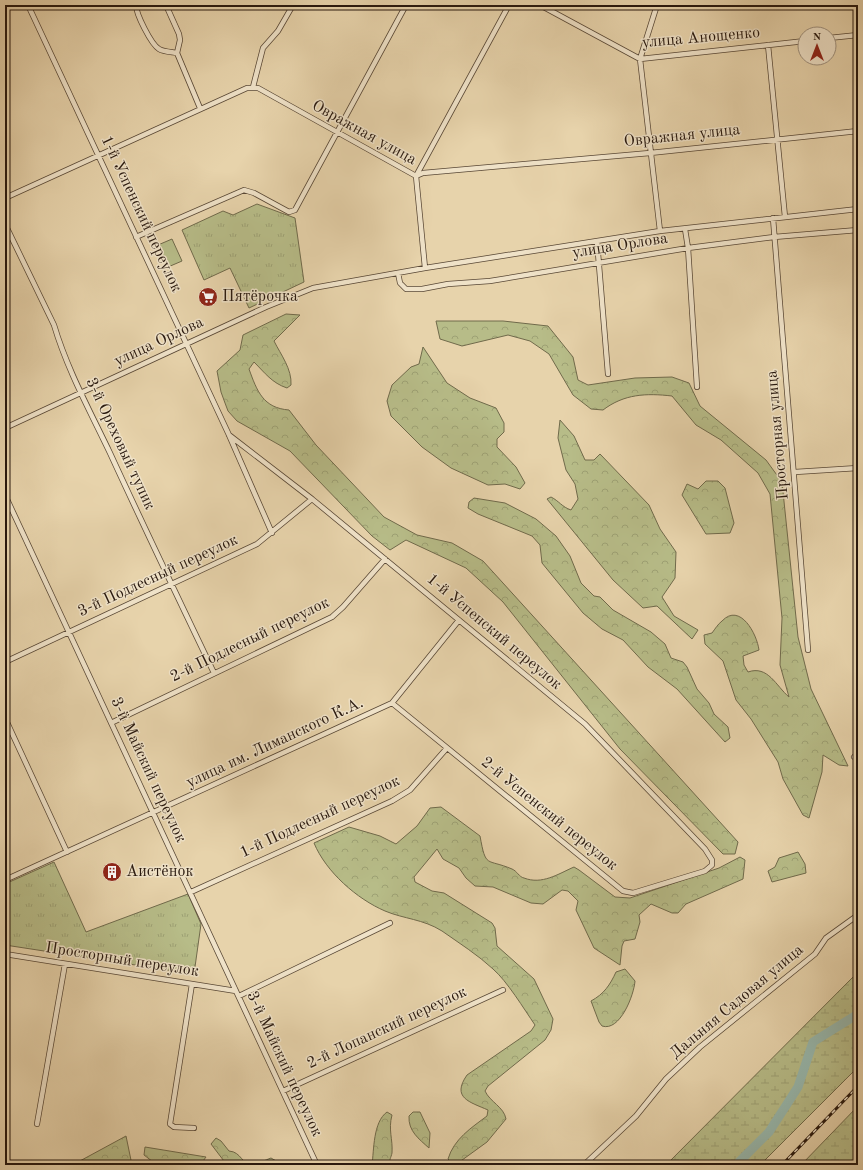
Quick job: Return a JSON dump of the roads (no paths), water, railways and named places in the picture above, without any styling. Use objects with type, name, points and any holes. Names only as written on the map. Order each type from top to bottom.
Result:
[{"type":"street","name":"1-й Успенский переулок","points":[[28,5],[229,435],[272,533]]},
{"type":"street","points":[[136,5],[138,13],[156,46],[164,51],[177,53]]},
{"type":"street","points":[[166,5],[179,34],[180,40],[177,53],[200,108]]},
{"type":"street","points":[[5,198],[200,108],[247,88],[253,88],[263,48],[278,31],[293,5]]},
{"type":"street","points":[[136,237],[244,190],[254,193],[289,212],[295,210],[300,204],[406,5]]},
{"type":"street","points":[[425,268],[416,176],[509,5]]},
{"type":"street","name":"улица Анощенко","points":[[540,5],[640,59],[797,42]]},
{"type":"street","points":[[657,5],[640,59],[660,231]]},
{"type":"street","points":[[837,37],[858,35]]},
{"type":"street","points":[[768,45],[786,217]]},
{"type":"street","name":"Овражная улица","points":[[253,88],[258,88],[416,176],[422,173],[650,153],[858,131]]},
{"type":"street","name":"улица Орлова","points":[[5,428],[186,343],[288,297],[313,288],[425,268],[660,231],[858,209]]},
{"type":"street","name":"Просторная улица","points":[[773,218],[795,472],[808,650]]},
{"type":"street","name":"3-й Ореховый тупик","points":[[5,224],[54,325],[58,340],[170,584],[214,673]]},
{"type":"street","points":[[685,229],[688,248],[697,387]]},
{"type":"street","name":"улица Орлова","points":[[398,273],[400,283],[406,289],[422,289],[448,284],[490,281],[688,248],[858,230]]},
{"type":"street","points":[[596,241],[608,374]]},
{"type":"street","name":"1-й Успенский переулок","points":[[229,435],[312,499],[585,724],[705,849],[712,860],[712,865],[706,871]]},
{"type":"street","points":[[795,472],[858,468]]},
{"type":"street","name":"3-й Майский переулок","points":[[5,495],[317,1165]]},
{"type":"street","name":"3-й Подлесный переулок","points":[[5,662],[257,544],[312,499]]},
{"type":"street","name":"2-й Подлесный переулок","points":[[111,723],[332,617],[343,607],[384,559]]},
{"type":"street","name":"улица им. Лиманского К.А.","points":[[5,880],[392,703],[460,620]]},
{"type":"street","name":"2-й Успенский переулок","points":[[392,703],[623,891],[633,893],[706,871]]},
{"type":"street","points":[[5,718],[67,852]]},
{"type":"street","name":"1-й Подлесный переулок","points":[[191,892],[392,801],[410,790],[447,748]]},
{"type":"street","name":"Дальняя Садовая улица","points":[[584,1165],[636,1116],[666,1079],[700,1046],[815,954],[826,938],[858,915]]},
{"type":"street","points":[[239,996],[390,923]]},
{"type":"street","name":"Просторный переулок","points":[[5,954],[236,991]]},
{"type":"street","points":[[37,1124],[65,964]]},
{"type":"street","points":[[192,984],[170,1124],[174,1127],[194,1128]]},
{"type":"street","name":"2-й Лопанский переулок","points":[[283,1091],[503,990]]},
{"type":"waterway","points":[[736,1165],[769,1132],[798,1087],[813,1042],[858,1014]]},
{"type":"railway","points":[[782,1165],[858,1086]]},
{"type":"place","name":"Пятёрочка","points":[[208,297]]},
{"type":"place","name":"Аистёнок","points":[[112,872]]}]
